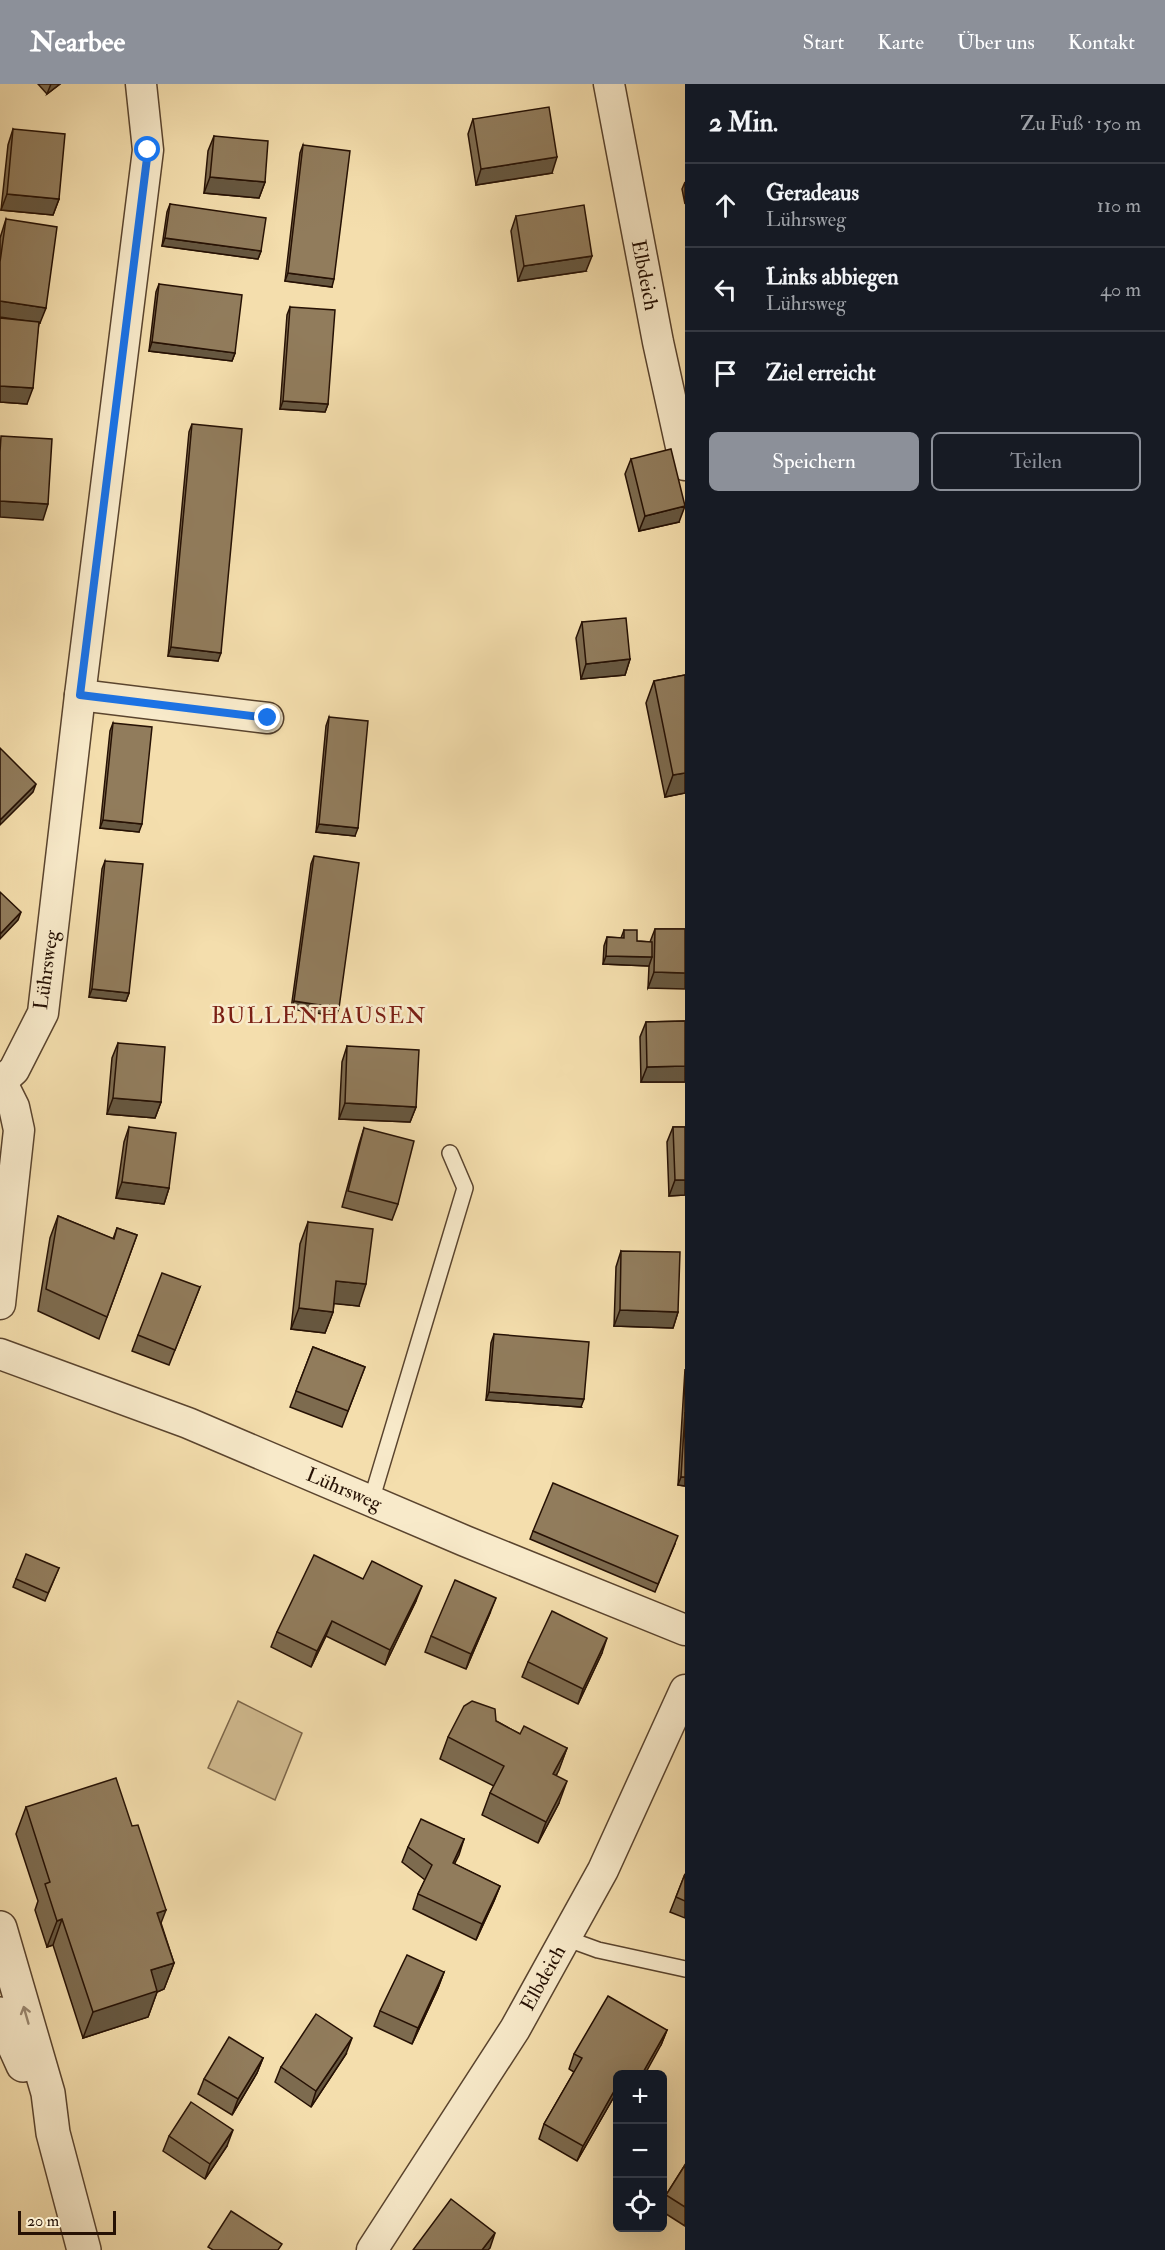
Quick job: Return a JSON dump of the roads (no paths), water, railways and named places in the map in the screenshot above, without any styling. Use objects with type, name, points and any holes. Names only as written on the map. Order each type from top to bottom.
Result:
[{"type":"street","name":"Lührsweg","points":[[0,1304],[19,1130],[14,1107],[1,1080],[14,1070],[43,1013],[148,150],[141,84]]},
{"type":"street","name":"Elbdeich","points":[[609,84],[658,342],[685,465]]},
{"type":"street","points":[[80,695],[268,718]]},
{"type":"street","name":"Lührsweg","points":[[0,1354],[188,1423],[685,1630]]},
{"type":"street","name":"Elbdeich","points":[[372,2250],[515,2029],[603,1870],[685,1690]]},
{"type":"street","points":[[0,1928],[48,2093],[53,2133],[84,2250]]},
{"type":"street","points":[[0,2014],[53,2133]]},
{"type":"lane","points":[[371,1501],[465,1188],[450,1153]]},
{"type":"lane","points":[[565,1938],[598,1950],[685,1969]]},
{"type":"district","name":"BULLENHAUSEN","points":[[319,1016]]}]
